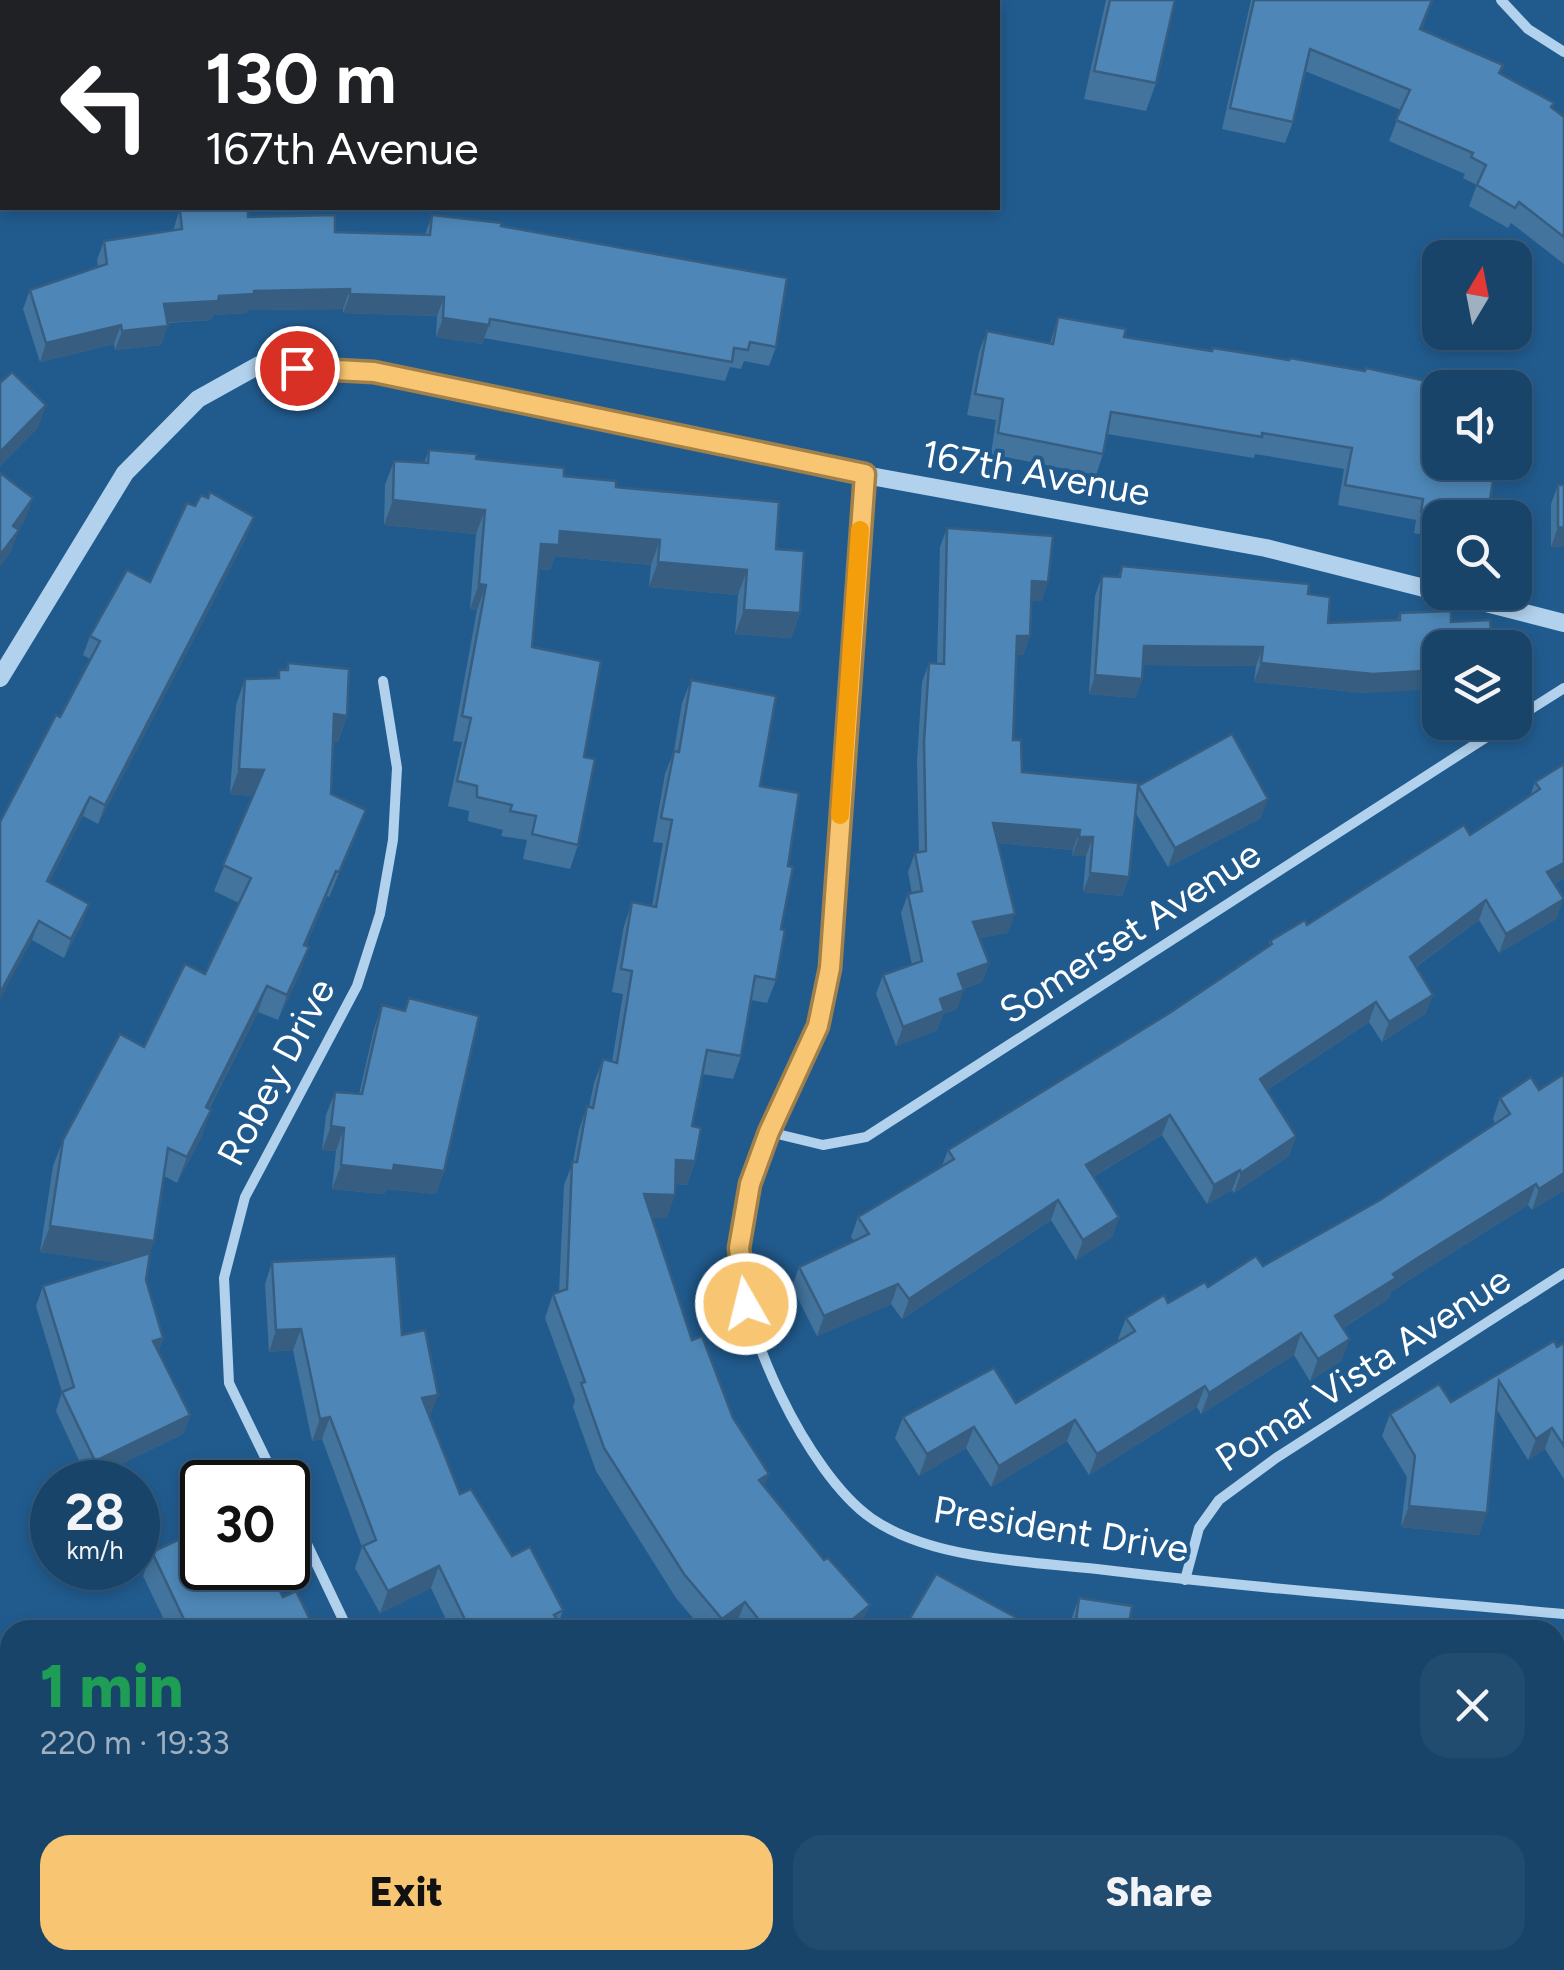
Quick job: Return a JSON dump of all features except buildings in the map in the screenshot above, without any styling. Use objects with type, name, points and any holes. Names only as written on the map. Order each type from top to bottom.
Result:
[{"type":"street","points":[[1501,0],[1528,30],[1564,52]]},
{"type":"street","name":"167th Avenue","points":[[0,678],[125,473],[198,398],[259,366],[374,372],[865,474],[1266,548],[1422,587]]},
{"type":"street","name":"President Drive","points":[[865,474],[830,968],[818,1026],[769,1132],[750,1184],[739,1248],[746,1304],[784,1402],[838,1489],[872,1519],[948,1549],[1185,1580],[1564,1614]]},
{"type":"street","name":"167th Avenue","points":[[1512,610],[1564,623]]},
{"type":"street","name":"Robey Drive","points":[[266,1460],[229,1384],[224,1278],[245,1196],[356,986],[380,914],[393,840],[397,768],[384,681]]},
{"type":"street","name":"Somerset Avenue","points":[[1532,708],[1564,688]]},
{"type":"street","name":"Somerset Avenue","points":[[769,1132],[824,1146],[866,1137],[1482,740]]},
{"type":"street","name":"Pomar Vista Avenue","points":[[1185,1580],[1199,1528],[1219,1500],[1276,1458],[1564,1272]]},
{"type":"street","points":[[310,1550],[343,1620]]},
{"type":"slow traffic","points":[[840,815],[860,530]]},
{"type":"route","points":[[297,368],[374,372],[865,474],[830,968],[818,1026],[769,1132],[750,1184],[739,1248],[746,1304]]}]
